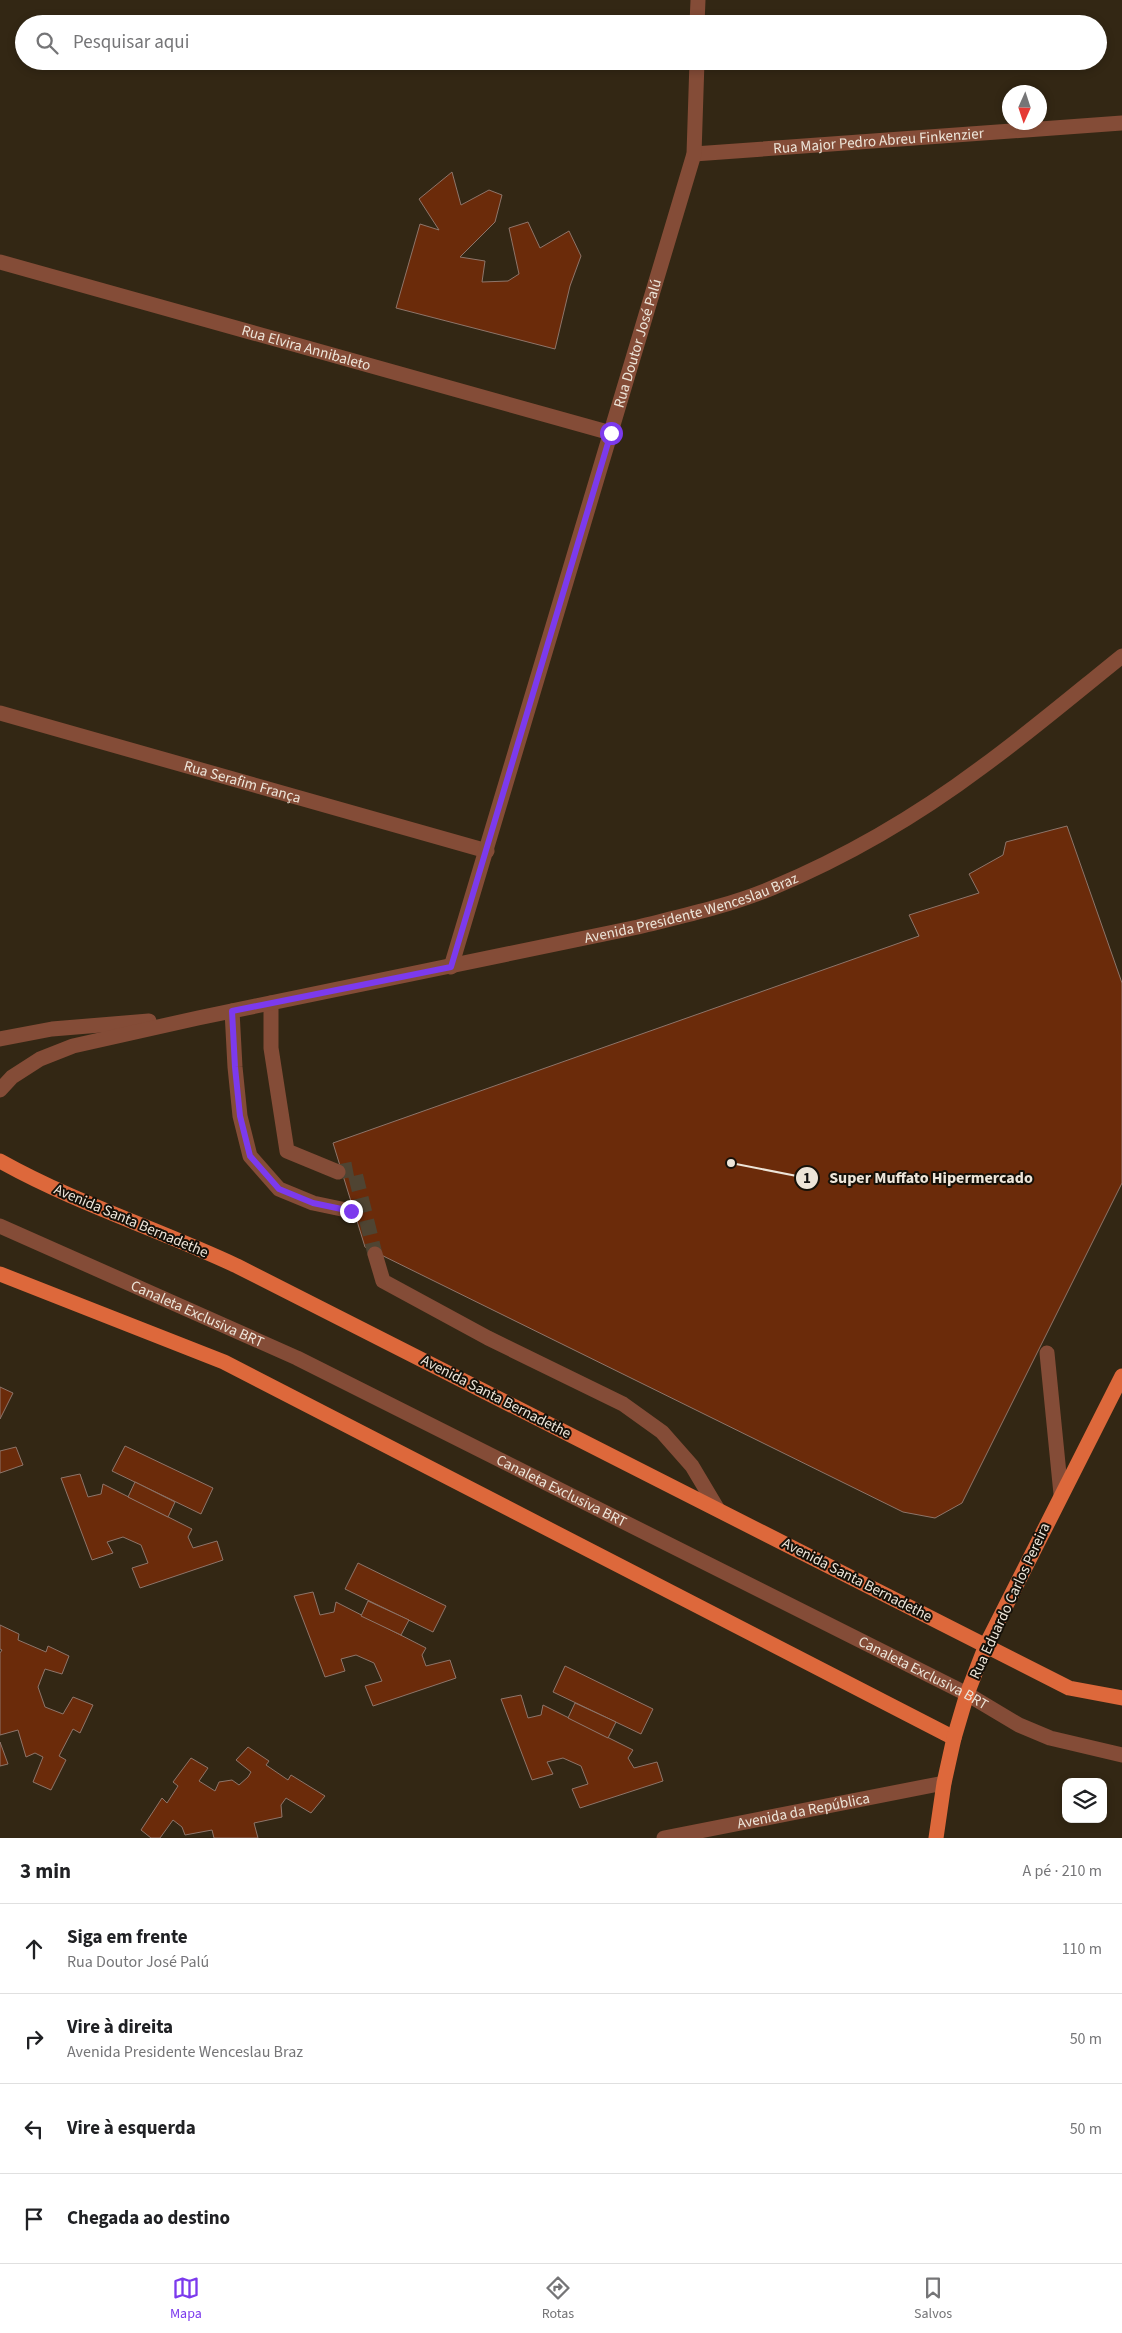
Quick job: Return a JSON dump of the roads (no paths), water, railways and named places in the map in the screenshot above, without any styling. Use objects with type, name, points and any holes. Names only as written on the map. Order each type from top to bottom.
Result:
[{"type":"main road","name":"Avenida Santa Bernadethe","points":[[0,1161],[53,1189],[188,1243],[237,1266],[1069,1688],[1122,1698]]},
{"type":"main road","points":[[0,1274],[224,1362],[954,1738]]},
{"type":"main road","name":"Rua Eduardo Carlos Pereira","points":[[936,1838],[944,1783],[954,1738],[967,1694],[986,1645],[1122,1376]]},
{"type":"street","points":[[697,15],[698,0]]},
{"type":"street","name":"Rua Doutor José Palú","points":[[451,967],[694,154],[697,70]]},
{"type":"street","name":"Rua Major Pedro Abreu Finkenzier","points":[[694,154],[1122,123]]},
{"type":"street","name":"Rua Elvira Annibaleto","points":[[0,262],[611,433]]},
{"type":"street","name":"Avenida Presidente Wenceslau Braz","points":[[0,1090],[12,1077],[40,1059],[65,1050],[198,1018],[638,927],[700,911],[779,885],[874,838],[926,806],[982,768],[1122,656]]},
{"type":"street","name":"Rua Serafim França","points":[[0,713],[487,851]]},
{"type":"street","points":[[271,1003],[270,1048],[287,1151],[338,1172]]},
{"type":"street","points":[[232,1011],[240,1116],[250,1156],[279,1189],[313,1203],[351,1211]]},
{"type":"street","name":"Avenida Presidente Wenceslau Braz","points":[[0,1039],[52,1029],[198,1018]]},
{"type":"street","name":"Canaleta Exclusiva BRT","points":[[0,1226],[297,1358],[967,1694],[1019,1725],[1050,1738],[1122,1755]]},
{"type":"street","points":[[375,1254],[383,1281],[488,1338],[623,1404],[662,1432],[692,1466],[717,1508]]},
{"type":"street","points":[[1048,1353],[1061,1494]]},
{"type":"street","name":"Avenida da República","points":[[664,1838],[944,1783]]},
{"type":"tunnel","points":[[338,1172],[354,1169],[375,1254]]},
{"type":"place","name":"Super Muffato Hipermercado","points":[[731,1163]]}]
